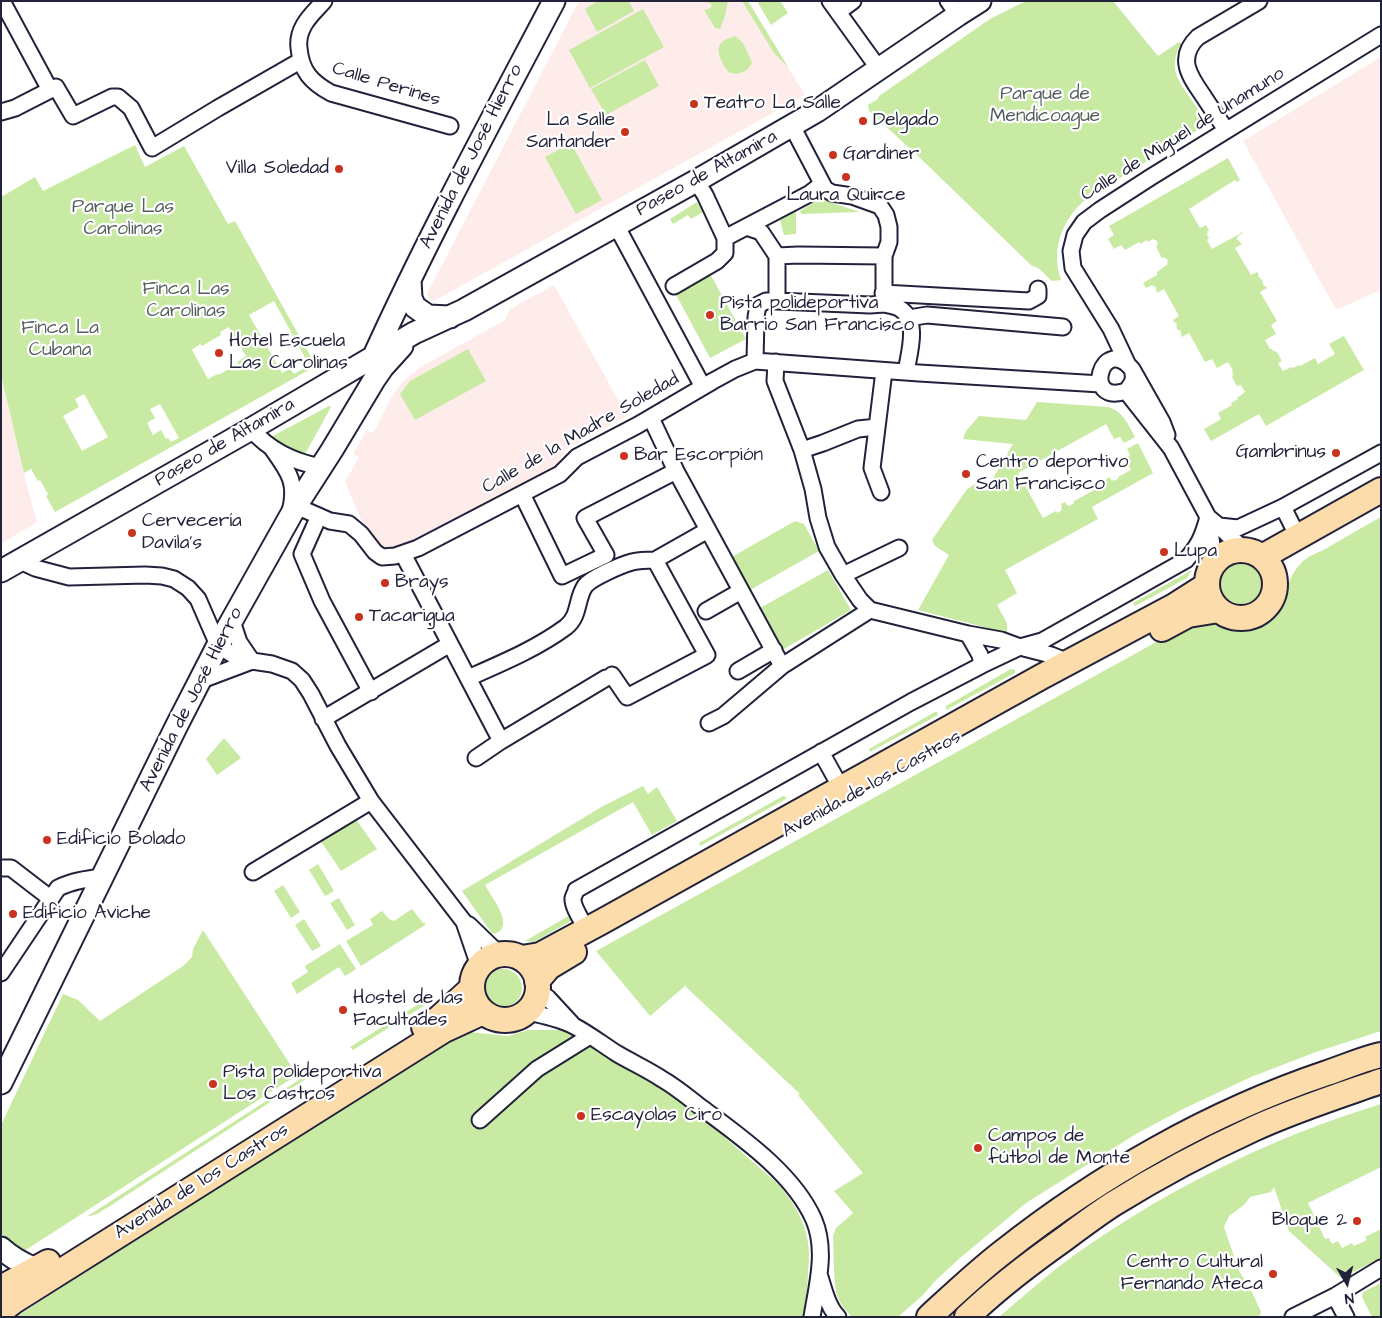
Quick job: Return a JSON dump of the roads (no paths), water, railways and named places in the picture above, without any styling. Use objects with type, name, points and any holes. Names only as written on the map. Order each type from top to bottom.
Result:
[{"type":"main road","name":"Avenida de José Hierro","points":[[327,459],[393,314],[483,134],[554,1]]},
{"type":"main road","name":"Paseo de Altamira","points":[[10,566],[251,429],[414,333],[450,317],[792,126],[879,70],[953,8],[980,1]]},
{"type":"main road","points":[[410,280],[411,298],[415,307],[428,316],[450,317]]},
{"type":"main road","points":[[393,314],[391,326],[398,336],[414,333]]},
{"type":"main road","name":"Avenida de José Hierro","points":[[1,1082],[218,645],[296,506],[327,459],[374,380],[383,367],[414,333]]},
{"type":"main road","points":[[1253,554],[1271,567],[1275,580],[1275,592],[1270,602],[1262,611],[1252,617],[1240,618],[1229,616],[1212,603],[1208,594],[1210,575],[1227,554],[1253,554],[1298,537],[1381,490]]},
{"type":"main road","points":[[1275,580],[1291,559],[1381,506]]},
{"type":"main road","name":"Avenida de los Castros","points":[[522,958],[540,955],[587,930],[1068,662],[1174,606],[1210,575]]},
{"type":"main road","name":"Avenida de los Castros","points":[[538,986],[549,967],[609,931],[1064,678],[1188,615],[1219,610]]},
{"type":"main road","points":[[499,954],[511,954],[522,958],[534,972],[538,986],[534,1002],[527,1012],[517,1018],[505,1021],[493,1019],[483,1012],[474,1002],[471,988],[478,966],[488,958],[499,954]]},
{"type":"main road","name":"Avenida de los Castros","points":[[1,1288],[116,1222],[438,1019],[471,988]]},
{"type":"main road","name":"Avenida de los Castros","points":[[1,1310],[444,1030],[483,1012]]},
{"type":"main road","points":[[929,1317],[1004,1251],[1055,1214],[1148,1154],[1195,1128],[1244,1105],[1297,1083],[1381,1055]]},
{"type":"main road","points":[[967,1317],[1026,1266],[1112,1205],[1160,1176],[1255,1128],[1329,1099],[1381,1082]]},
{"type":"main road","points":[[1,1248],[8,1255],[36,1269]]},
{"type":"street","points":[[2,1],[50,90]]},
{"type":"street","points":[[1,112],[16,108],[56,87],[73,116],[112,97],[118,97],[131,108],[152,148],[300,61],[298,42],[301,32],[310,17],[324,1]]},
{"type":"street","points":[[853,1],[834,7],[879,70]]},
{"type":"street","points":[[1226,130],[1190,76],[1188,54],[1193,42],[1198,37],[1259,1]]},
{"type":"street","name":"Calle de Miguel de Unamuno","points":[[1171,448],[1162,422],[1110,329],[1073,268],[1071,251],[1076,235],[1084,222],[1100,210],[1381,35]]},
{"type":"street","name":"Calle Perines","points":[[300,61],[312,80],[319,87],[331,93],[450,126]]},
{"type":"street","points":[[792,126],[825,189],[832,193],[852,196],[880,206],[886,215],[889,226],[888,242],[884,256],[884,298]]},
{"type":"street","points":[[674,286],[717,261],[725,253],[725,238],[705,195],[696,181]]},
{"type":"street","points":[[725,238],[809,194],[822,184]]},
{"type":"street","name":"Calle de la Madre Soledad","points":[[616,224],[703,387]]},
{"type":"street","points":[[746,227],[761,232],[777,256],[777,301]]},
{"type":"street","points":[[777,256],[884,256]]},
{"type":"street","points":[[1038,289],[1038,296],[1029,301],[884,298],[870,305],[766,301],[758,305],[755,361],[1101,384]]},
{"type":"street","points":[[884,298],[901,309],[909,318],[912,333],[906,372]]},
{"type":"street","points":[[909,318],[926,315],[1063,327]]},
{"type":"street","points":[[1105,363],[1112,360],[1120,360],[1130,366],[1134,376],[1132,384],[1126,392],[1113,393],[1106,390],[1101,384],[1099,377],[1105,363],[1110,329]]},
{"type":"street","name":"Calle de la Madre Soledad","points":[[296,506],[330,521],[349,524],[382,557],[403,554],[560,474],[577,458],[703,387],[755,361]]},
{"type":"street","points":[[776,362],[775,381],[802,450],[827,547],[860,600],[870,610],[968,634],[1001,640],[1068,662]]},
{"type":"street","points":[[881,492],[872,468],[884,371]]},
{"type":"street","name":"Calle de Miguel de Unamuno","points":[[1126,392],[1171,448],[1214,522],[1253,554]]},
{"type":"street","points":[[650,418],[676,471],[782,666]]},
{"type":"street","points":[[802,450],[858,429],[877,428]]},
{"type":"street","name":"Avenida de José Hierro","points":[[251,429],[271,447],[304,464],[327,459]]},
{"type":"street","name":"Avenida de José Hierro","points":[[271,447],[288,470],[293,485],[292,502],[286,526]]},
{"type":"street","points":[[587,930],[573,902],[576,890],[820,752],[982,665],[1020,647],[1042,641],[1186,560],[1214,522],[1238,528],[1283,507],[1381,453]]},
{"type":"street","points":[[522,494],[562,576],[606,555],[586,518],[676,471]]},
{"type":"street","points":[[1283,507],[1298,537]]},
{"type":"street","points":[[319,516],[302,554],[322,601],[371,692]]},
{"type":"street","name":"Calle de Miguel de Unamuno","points":[[1210,575],[1214,522]]},
{"type":"street","points":[[468,678],[532,649],[568,625],[576,613],[584,587],[590,580],[630,563],[654,560],[708,530]]},
{"type":"street","points":[[843,575],[899,548]]},
{"type":"street","points":[[403,554],[501,741]]},
{"type":"street","points":[[476,758],[609,676],[627,696],[707,655],[654,560]]},
{"type":"street","points":[[10,566],[35,568],[69,577],[144,575],[174,579],[188,588],[198,599],[218,645],[233,655],[252,661],[272,664],[292,671],[302,680],[311,694],[323,719],[371,801],[464,922],[478,966]]},
{"type":"street","points":[[706,611],[741,591]]},
{"type":"street","points":[[709,723],[723,716],[782,666],[870,610]]},
{"type":"street","points":[[232,621],[240,642],[252,661]]},
{"type":"street","points":[[968,634],[980,655],[982,665]]},
{"type":"street","points":[[323,719],[450,644]]},
{"type":"street","points":[[738,671],[774,650]]},
{"type":"street","points":[[199,681],[252,661]]},
{"type":"street","name":"Avenida de los Castros","points":[[820,752],[840,788]]},
{"type":"street","points":[[252,872],[371,801]]},
{"type":"street","points":[[1,868],[11,868],[50,898]]},
{"type":"street","points":[[1,973],[58,888],[67,883],[83,879],[102,877]]},
{"type":"street","points":[[464,922],[499,954]]},
{"type":"street","points":[[538,986],[573,1026]]},
{"type":"street","points":[[527,1012],[573,1026],[670,1085],[747,1142],[789,1181],[802,1197],[814,1220],[818,1234],[820,1275],[812,1317]]},
{"type":"street","points":[[480,1120],[537,1069],[590,1036]]},
{"type":"street","points":[[1293,1317],[1335,1296],[1381,1268]]},
{"type":"street","points":[[820,1275],[824,1290],[834,1313],[838,1317]]},
{"type":"street","points":[[1335,1296],[1346,1317]]},
{"type":"place","name":"Teatro La Salle","points":[[694,104]]},
{"type":"place","name":"Delgado","points":[[863,121]]},
{"type":"place","name":"La Salle Santander","points":[[625,132]]},
{"type":"place","name":"Gardiner","points":[[833,155]]},
{"type":"place","name":"Villa Soledad","points":[[339,169]]},
{"type":"place","name":"Laura Quirce","points":[[846,177]]},
{"type":"place","name":"Pista polideportiva Barrio San Francisco","points":[[710,315]]},
{"type":"place","name":"Hotel Escuela Las Carolinas","points":[[219,353]]},
{"type":"place","name":"Gambrinus","points":[[1336,453]]},
{"type":"place","name":"Bar Escorpión","points":[[624,456]]},
{"type":"place","name":"Centro deportivo San Francisco","points":[[966,474]]},
{"type":"place","name":"Cervecería Davila's","points":[[132,533]]},
{"type":"place","name":"Lupa","points":[[1164,552]]},
{"type":"place","name":"Brays","points":[[385,583]]},
{"type":"place","name":"Tacarigua","points":[[359,617]]},
{"type":"place","name":"Edificio Bolado","points":[[47,840]]},
{"type":"place","name":"Edificio Aviche","points":[[13,914]]},
{"type":"place","name":"Hostel de las Facultades","points":[[343,1010]]},
{"type":"place","name":"Pista polideportiva Los Castros","points":[[213,1084]]},
{"type":"place","name":"Escayolas Ciro","points":[[581,1116]]},
{"type":"place","name":"Campos de fútbol de Monte","points":[[978,1148]]},
{"type":"place","name":"Bloque 2","points":[[1357,1221]]},
{"type":"place","name":"Centro Cultural Fernando Ateca","points":[[1273,1274]]},
{"type":"park label","name":"Parque de Mendicoague","points":[[1045,106]]},
{"type":"park label","name":"Parque Las Carolinas","points":[[123,219]]},
{"type":"park label","name":"Finca Las Carolinas","points":[[186,301]]},
{"type":"park label","name":"Finca La Cubana","points":[[60,340]]}]
